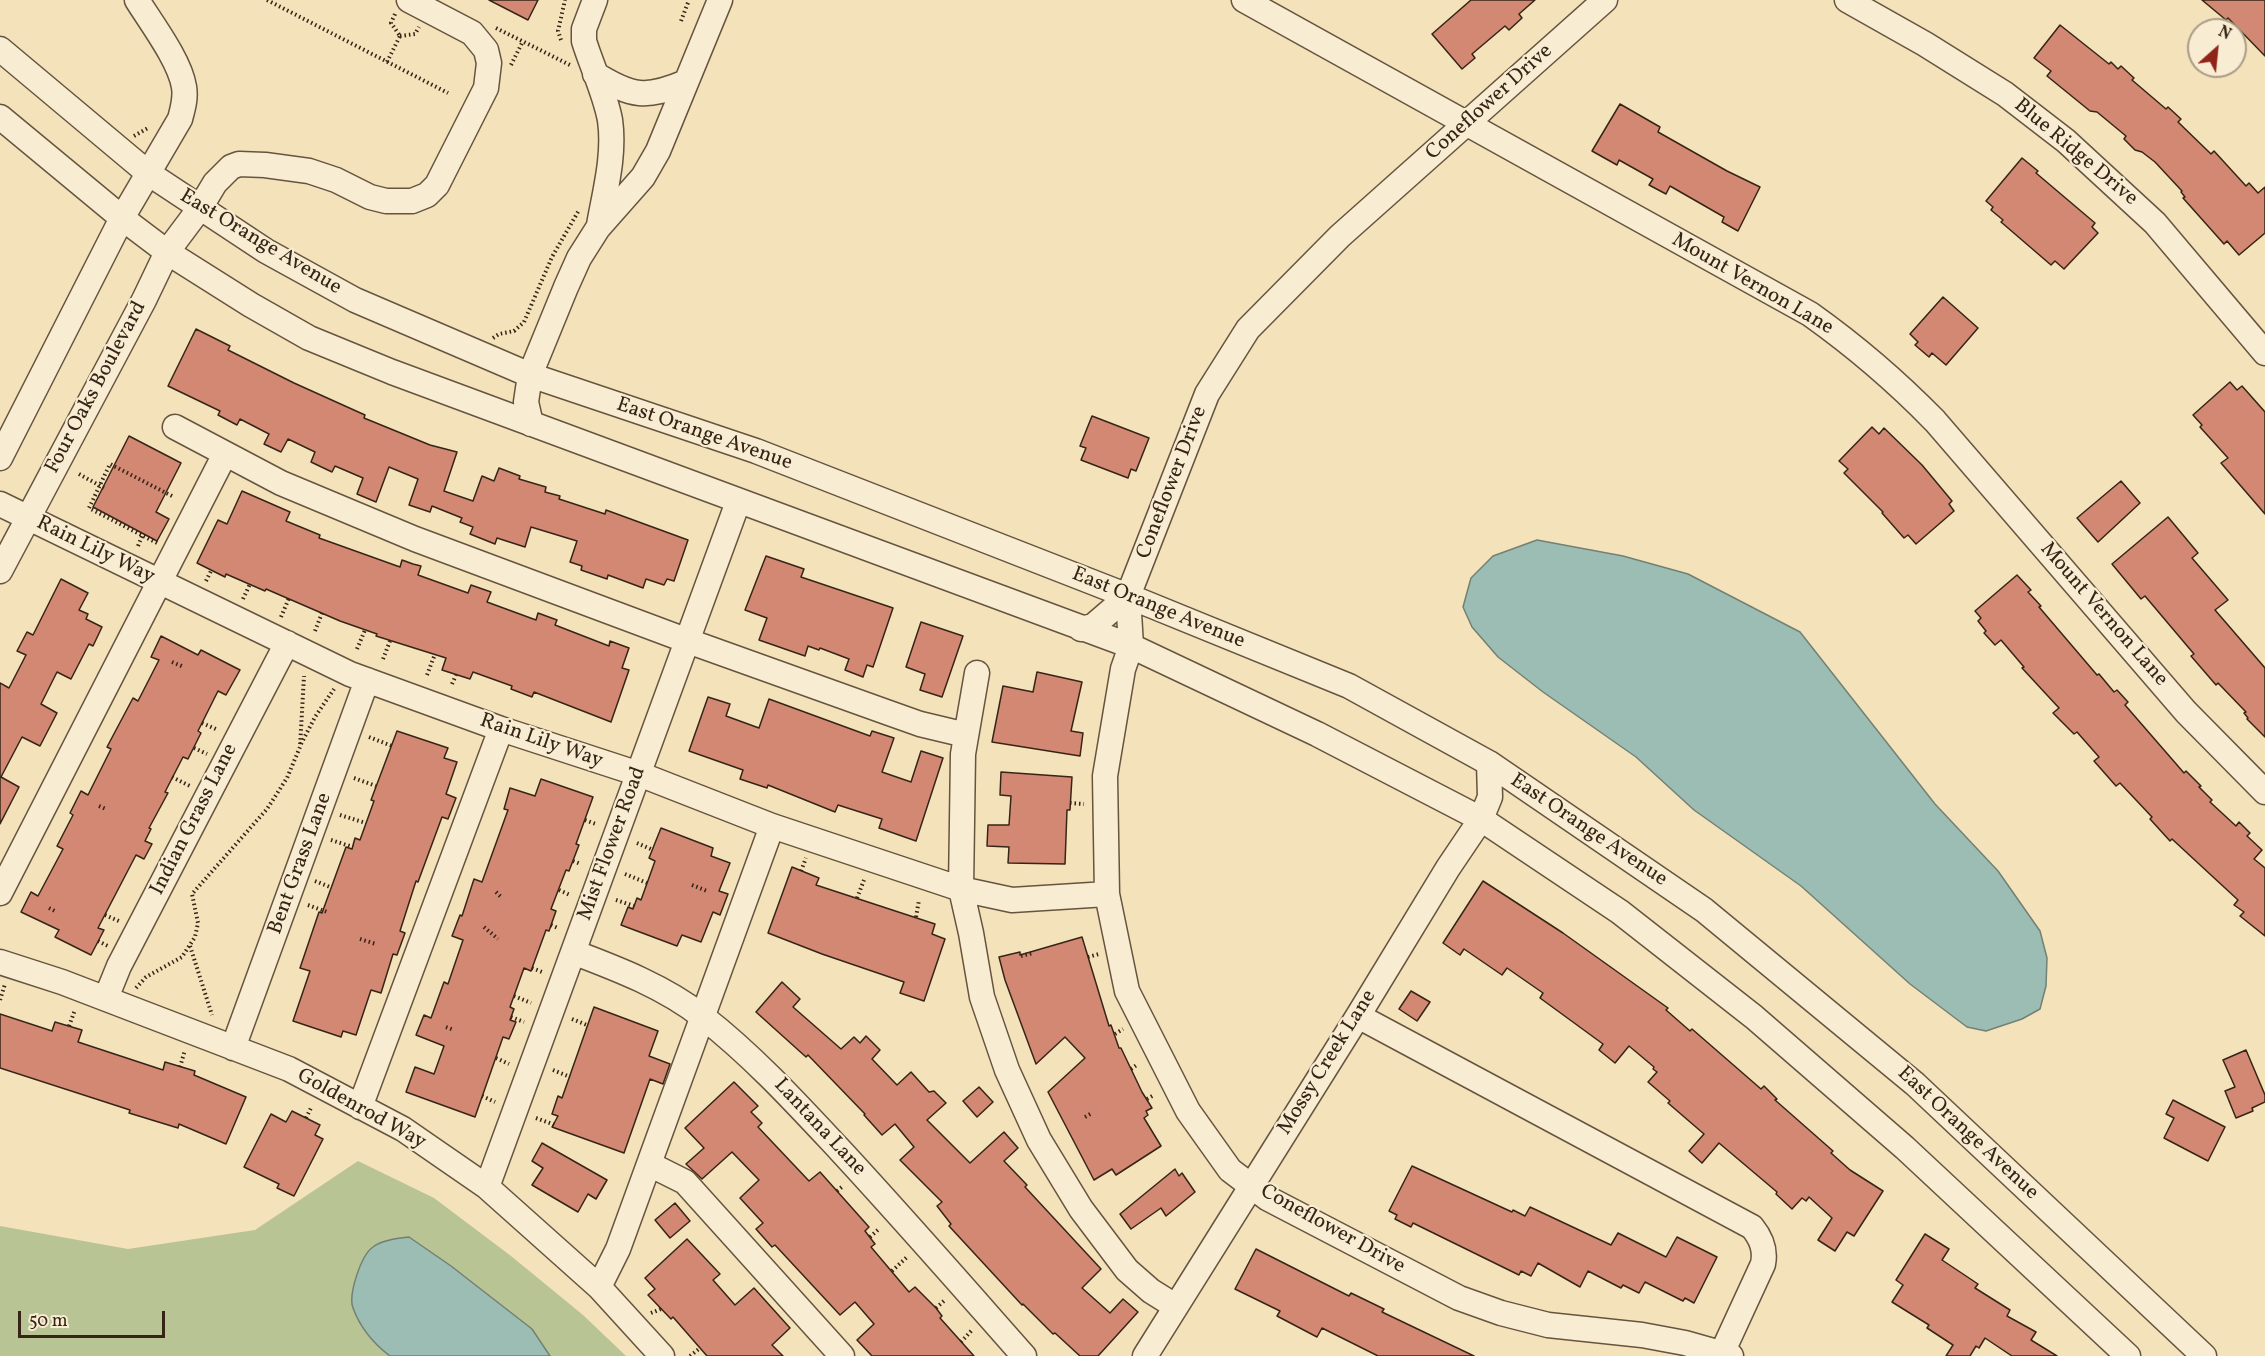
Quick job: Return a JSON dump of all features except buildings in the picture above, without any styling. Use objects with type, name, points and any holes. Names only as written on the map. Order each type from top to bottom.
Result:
[{"type":"street","points":[[0,458],[122,218],[180,119],[185,103],[181,72],[137,0]]},
{"type":"street","name":"Four Oaks Boulevard","points":[[0,571],[144,300],[167,252],[200,208],[215,183],[231,168],[239,164],[266,165],[309,171],[336,180],[370,197],[386,201],[412,201],[427,195],[437,185],[486,88],[489,63],[486,50],[472,33],[409,0]]},
{"type":"street","points":[[595,0],[584,29],[584,41],[609,119],[612,142],[598,228]]},
{"type":"street","points":[[531,424],[526,402],[530,375],[566,287],[579,258],[598,228],[642,177],[653,159],[720,0]]},
{"type":"street","name":"Mount Vernon Lane","points":[[1244,0],[1810,314],[1868,357],[1900,385],[1935,421],[2186,712],[2265,792]]},
{"type":"street","name":"Coneflower Drive","points":[[1605,0],[1341,236],[1248,329],[1208,394],[1128,596],[1131,646],[1123,669],[1105,776],[1107,894],[1127,991],[1188,1111],[1230,1170],[1267,1198],[1459,1298],[1501,1313],[1548,1325],[1642,1335],[1685,1343],[1727,1355]]},
{"type":"street","name":"Blue Ridge Drive","points":[[1847,0],[1926,44],[2006,94],[2066,141],[2155,223],[2265,353]]},
{"type":"street","name":"East Orange Avenue","points":[[0,49],[148,173],[266,251],[355,300],[530,375],[756,451],[1128,596],[1349,686],[1489,763],[1704,910],[1915,1084],[2204,1356]]},
{"type":"street","points":[[595,74],[620,89],[640,94],[662,92],[686,82]]},
{"type":"street","points":[[0,117],[122,218],[167,252],[251,305],[309,338],[392,372],[738,502],[1131,646],[1317,734],[1481,819],[1620,912],[1754,1017],[1905,1148],[2128,1356]]},
{"type":"street","points":[[175,427],[281,483],[415,540],[920,724],[966,735]]},
{"type":"street","points":[[0,893],[225,454]]},
{"type":"street","name":"Mist Flower Road","points":[[487,1187],[738,502]]},
{"type":"street","name":"Rain Lily Way","points":[[0,504],[368,680],[501,729],[639,774],[772,826],[961,889],[1012,900],[1107,894]]},
{"type":"street","points":[[1081,628],[1093,626],[1128,596]]},
{"type":"street","name":"Indian Grass Lane","points":[[106,999],[119,966],[287,643]]},
{"type":"street","points":[[977,673],[963,754],[961,889],[982,997],[1007,1070],[1039,1140],[1081,1209],[1127,1270],[1151,1291],[1174,1306]]},
{"type":"street","name":"Bent Grass Lane","points":[[234,1048],[368,680]]},
{"type":"street","points":[[360,1107],[501,729]]},
{"type":"street","name":"Mossy Creek Lane","points":[[1144,1356],[1358,1016],[1448,868],[1481,819],[1490,797],[1489,763]]},
{"type":"street","points":[[599,1287],[618,1249],[772,826]]},
{"type":"street","name":"Lantana Lane","points":[[573,952],[636,977],[702,1016],[781,1086],[906,1222],[1024,1356]]},
{"type":"street","name":"Goldenrod Way","points":[[3,973],[106,999],[289,1069],[403,1129],[487,1187],[599,1287],[662,1356]]},
{"type":"street","points":[[1358,1016],[1752,1227],[1763,1246],[1765,1255],[1727,1355]]},
{"type":"street","points":[[649,1164],[685,1182],[842,1356]]},
{"type":"path","points":[[267,0],[448,93]]},
{"type":"path","points":[[564,47],[558,31],[565,0]]},
{"type":"path","points":[[681,21],[689,0]]},
{"type":"path","points":[[493,26],[573,67],[566,55]]},
{"type":"path","points":[[387,62],[400,36]]},
{"type":"path","points":[[507,73],[523,41]]},
{"type":"path","points":[[131,137],[146,130],[152,122]]},
{"type":"path","points":[[493,338],[499,334],[514,331],[524,322],[552,257],[581,207]]},
{"type":"path","points":[[162,537],[158,544],[89,508],[102,487],[110,464],[174,497]]},
{"type":"path","points":[[79,474],[102,487]]},
{"type":"path","points":[[138,546],[142,536]]},
{"type":"path","points":[[206,582],[212,570]]},
{"type":"path","points":[[243,599],[250,584]]},
{"type":"path","points":[[281,617],[289,598]]},
{"type":"path","points":[[315,632],[322,613]]},
{"type":"path","points":[[357,649],[365,630]]},
{"type":"path","points":[[383,659],[390,641]]},
{"type":"path","points":[[427,675],[435,654]]},
{"type":"path","points":[[172,662],[184,667]]},
{"type":"path","points":[[452,684],[456,675]]},
{"type":"path","points":[[300,747],[304,676]]},
{"type":"path","points":[[135,989],[146,977],[182,957],[195,937],[198,923],[192,894],[267,808],[287,778],[315,717],[335,688]]},
{"type":"path","points":[[202,723],[220,731]]},
{"type":"path","points":[[369,737],[392,746]]},
{"type":"path","points":[[194,748],[208,754]]},
{"type":"path","points":[[172,777],[191,787]]},
{"type":"path","points":[[354,778],[376,786]]},
{"type":"path","points":[[1070,803],[1084,804]]},
{"type":"path","points":[[99,806],[106,809]]},
{"type":"path","points":[[340,815],[366,824]]},
{"type":"path","points":[[585,820],[596,824]]},
{"type":"path","points":[[331,840],[353,847]]},
{"type":"path","points":[[637,843],[653,850]]},
{"type":"path","points":[[801,871],[806,858]]},
{"type":"path","points":[[573,861],[581,864]]},
{"type":"path","points":[[625,874],[646,883]]},
{"type":"path","points":[[857,898],[864,880]]},
{"type":"path","points":[[315,882],[330,887]]},
{"type":"path","points":[[692,885],[707,891]]},
{"type":"path","points":[[559,890],[570,895]]},
{"type":"path","points":[[496,892],[501,897]]},
{"type":"path","points":[[616,900],[634,906]]},
{"type":"path","points":[[915,917],[919,900]]},
{"type":"path","points":[[307,904],[327,912]]},
{"type":"path","points":[[49,908],[57,912]]},
{"type":"path","points":[[105,915],[121,922]]},
{"type":"path","points":[[551,925],[558,928]]},
{"type":"path","points":[[484,927],[498,939]]},
{"type":"path","points":[[360,939],[376,944]]},
{"type":"path","points":[[98,941],[108,946]]},
{"type":"path","points":[[189,946],[212,1015]]},
{"type":"path","points":[[1021,956],[1033,953]]},
{"type":"path","points":[[1088,957],[1100,954]]},
{"type":"path","points":[[532,968],[542,972]]},
{"type":"path","points":[[0,1000],[3,973]]},
{"type":"path","points":[[514,996],[531,1003]]},
{"type":"path","points":[[69,1026],[76,1008]]},
{"type":"path","points":[[511,1017],[524,1022]]},
{"type":"path","points":[[572,1019],[587,1025]]},
{"type":"path","points":[[446,1026],[454,1030]]},
{"type":"path","points":[[1114,1034],[1124,1029]]},
{"type":"path","points":[[180,1067],[185,1047]]},
{"type":"path","points":[[496,1058],[509,1064]]},
{"type":"path","points":[[1131,1069],[1138,1064]]},
{"type":"path","points":[[553,1070],[570,1077]]},
{"type":"path","points":[[1147,1099],[1154,1095]]},
{"type":"path","points":[[482,1096],[495,1102]]},
{"type":"path","points":[[306,1118],[314,1102]]},
{"type":"path","points":[[1085,1117],[1092,1113]]},
{"type":"path","points":[[536,1118],[555,1125]]},
{"type":"path","points":[[837,1191],[843,1186]]},
{"type":"path","points":[[870,1237],[880,1228]]},
{"type":"path","points":[[892,1271],[907,1257]]},
{"type":"path","points":[[936,1308],[945,1300]]},
{"type":"path","points":[[651,1313],[661,1309]]},
{"type":"path","points":[[961,1341],[972,1330]]},
{"type":"path","points":[[690,1356],[700,1348]]},
{"type":"green space","points":[[358,1161],[434,1198],[511,1256],[583,1315],[626,1356],[0,1356],[0,1226],[128,1249],[255,1230]]},
{"type":"water","points":[[1537,540],[1623,556],[1688,574],[1800,632],[1935,804],[1998,871],[2040,931],[2047,958],[2046,986],[2040,1009],[2022,1019],[1986,1031],[1967,1027],[1910,984],[1801,886],[1694,810],[1636,757],[1543,692],[1498,657],[1472,627],[1463,607],[1471,578],[1493,556]]},
{"type":"water","points":[[409,1237],[451,1266],[532,1329],[550,1356],[390,1356],[384,1351],[373,1341],[359,1322],[353,1308],[352,1294],[360,1266],[368,1251],[385,1241]]}]
